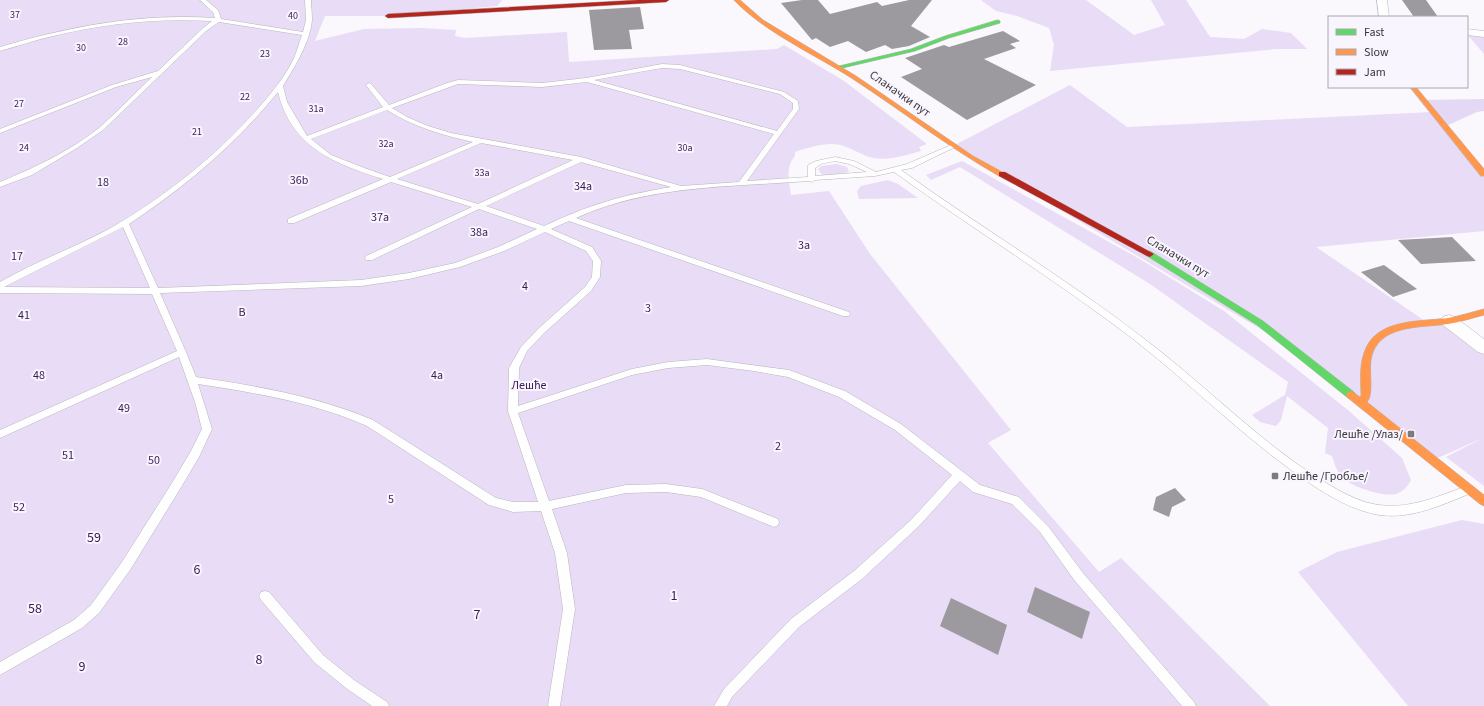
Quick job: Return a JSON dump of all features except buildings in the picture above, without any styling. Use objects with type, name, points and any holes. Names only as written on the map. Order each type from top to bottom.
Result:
[{"type":"street","points":[[388,16],[666,0]]},
{"type":"street","name":"Сланачки пут","points":[[737,0],[761,21],[838,67],[954,146],[1182,273],[1260,323],[1484,501]]},
{"type":"street","points":[[1382,0],[1384,16]]},
{"type":"street","name":"Сланачки пут","points":[[838,67],[914,50],[947,37],[998,22]]},
{"type":"street","points":[[1468,32],[1484,34]]},
{"type":"street","points":[[1414,88],[1432,112],[1461,143],[1484,174]]},
{"type":"street","points":[[1360,402],[1366,397],[1366,361],[1373,343],[1384,333],[1398,328],[1449,321],[1484,312]]},
{"type":"street","points":[[1449,321],[1484,348]]},
{"type":"lane","points":[[203,0],[216,11],[218,20]]},
{"type":"lane","points":[[0,286],[125,223],[178,186],[246,126],[280,85],[295,62],[304,42],[308,20],[308,0]]},
{"type":"lane","points":[[0,49],[59,33],[120,21],[172,17],[218,20],[305,34]]},
{"type":"lane","points":[[0,185],[29,173],[54,160],[101,129],[204,30],[218,20]]},
{"type":"lane","points":[[306,139],[449,84],[542,85],[586,80],[655,67],[680,67],[782,93],[796,102],[796,109],[741,184]]},
{"type":"lane","points":[[0,132],[114,86],[159,73]]},
{"type":"lane","points":[[586,80],[778,133]]},
{"type":"lane","points":[[280,85],[291,119],[306,139],[318,149],[345,164],[544,229],[589,249],[597,261],[598,269],[596,277],[588,289],[541,330],[518,358],[513,381],[514,411],[561,553],[568,609],[554,706]]},
{"type":"lane","points":[[369,85],[389,108],[405,118],[425,127],[481,141],[581,159],[611,166],[681,188]]},
{"type":"lane","points":[[291,221],[390,178],[481,141]]},
{"type":"lane","points":[[0,290],[156,290],[362,283],[402,277],[458,265],[501,249],[569,218],[608,203],[639,195],[681,188],[812,180],[875,174],[909,166],[954,146]]},
{"type":"lane","points":[[369,258],[581,159]]},
{"type":"lane","points":[[812,180],[810,174],[811,167],[819,161],[832,159],[859,166],[875,174]]},
{"type":"lane","points":[[896,170],[1042,269],[1135,336],[1263,444],[1331,492],[1357,504],[1388,511],[1410,510],[1470,489]]},
{"type":"lane","points":[[569,218],[846,314]]},
{"type":"lane","points":[[0,669],[78,624],[95,609],[126,566],[195,454],[207,429],[200,402],[182,352],[156,290],[125,223]]},
{"type":"lane","points":[[0,434],[182,352]]},
{"type":"lane","points":[[514,411],[625,374],[668,365],[707,362],[789,374],[818,384],[848,397],[898,427],[958,476],[977,489],[1015,500],[1044,529],[1079,577],[1190,706]]},
{"type":"lane","points":[[192,380],[293,396],[348,412],[376,426],[493,502],[513,507],[546,506],[626,489],[666,488],[702,493],[774,522]]},
{"type":"lane","points":[[720,706],[728,693],[795,623],[858,574],[910,528],[958,476]]},
{"type":"lane","points":[[265,596],[319,659],[350,684],[383,706]]},
{"type":"green space","name":"Лешће","points":[[0,0],[502,0],[497,6],[385,16],[325,16],[315,41],[364,29],[420,28],[456,30],[455,36],[465,38],[567,32],[569,62],[777,49],[784,45],[844,81],[927,144],[919,147],[921,151],[900,157],[885,159],[864,155],[836,144],[818,145],[795,152],[795,156],[789,170],[791,195],[829,191],[870,254],[1011,430],[988,443],[1099,572],[1121,558],[1270,706],[0,706]]},
{"type":"green space","points":[[981,0],[1086,0],[1134,35],[1165,25],[1151,0],[1186,0],[1210,37],[1244,39],[1262,29],[1291,33],[1307,49],[1276,49],[1050,71],[1054,45],[1049,28],[1017,16],[996,11]]},
{"type":"green space","points":[[1468,32],[1484,34],[1484,54],[1468,35]]},
{"type":"green space","points":[[1070,85],[1127,127],[1432,112],[1484,174],[1484,231],[1316,247],[1428,323],[1449,321],[1484,348],[1484,486],[1446,457],[1483,438],[1433,460],[1294,349],[953,146]]},
{"type":"green space","points":[[962,161],[1138,258],[1224,311],[1349,411],[1402,458],[1411,480],[1401,492],[1390,495],[1376,493],[1360,488],[1347,481],[1339,474],[1332,456],[1325,453],[1328,428],[1287,396],[1281,420],[1276,426],[1260,422],[1252,415],[1285,395],[1288,382],[1150,284],[960,167],[931,180],[926,175]]},
{"type":"green space","points":[[837,164],[847,167],[849,172],[828,176],[822,175],[818,169],[821,166]]},
{"type":"green space","points":[[888,180],[898,184],[918,198],[859,199],[857,191],[861,186]]},
{"type":"green space","points":[[1462,520],[1484,524],[1484,706],[1408,706],[1298,572],[1337,552]]},
{"type":"shaded area","points":[[1484,99],[1484,111],[1477,112],[1446,126],[1423,100]]},
{"type":"traffic: fast","points":[[838,67],[913,50],[947,37],[998,22]]},
{"type":"traffic: fast","points":[[1150,254],[1260,323],[1351,395]]},
{"type":"traffic: slow","points":[[737,0],[761,21],[854,77],[971,157],[1002,174]]},
{"type":"traffic: slow","points":[[1414,88],[1484,174]]},
{"type":"traffic: slow","points":[[1361,402],[1366,397],[1366,360],[1370,348],[1376,339],[1384,333],[1404,326],[1448,321],[1484,312]]},
{"type":"traffic: slow","points":[[1351,395],[1484,501]]},
{"type":"traffic: jam","points":[[388,16],[666,0]]},
{"type":"traffic: jam","points":[[1002,174],[1150,254]]},
{"type":"place","name":"Лешће /Улаз/","points":[[1411,434]]},
{"type":"place","name":"Лешће /Гробље/","points":[[1275,476]]},
{"type":"park label","name":"37","points":[[15,15]]},
{"type":"park label","name":"40","points":[[293,16]]},
{"type":"park label","name":"28","points":[[123,42]]},
{"type":"park label","name":"30","points":[[81,48]]},
{"type":"park label","name":"23","points":[[265,54]]},
{"type":"park label","name":"22","points":[[245,97]]},
{"type":"park label","name":"27","points":[[19,104]]},
{"type":"park label","name":"31a","points":[[316,109]]},
{"type":"park label","name":"21","points":[[197,132]]},
{"type":"park label","name":"32a","points":[[386,144]]},
{"type":"park label","name":"24","points":[[24,148]]},
{"type":"park label","name":"30a","points":[[685,148]]},
{"type":"park label","name":"33a","points":[[482,173]]},
{"type":"park label","name":"36b","points":[[299,180]]},
{"type":"park label","name":"18","points":[[103,182]]},
{"type":"park label","name":"34a","points":[[583,186]]},
{"type":"park label","name":"37a","points":[[380,217]]},
{"type":"park label","name":"38a","points":[[479,232]]},
{"type":"park label","name":"3a","points":[[804,245]]},
{"type":"park label","name":"17","points":[[17,256]]},
{"type":"park label","name":"4","points":[[525,286]]},
{"type":"park label","name":"3","points":[[648,308]]},
{"type":"park label","name":"B","points":[[242,312]]},
{"type":"park label","name":"41","points":[[24,315]]},
{"type":"park label","name":"48","points":[[39,375]]},
{"type":"park label","name":"4a","points":[[437,375]]},
{"type":"park label","name":"49","points":[[124,408]]},
{"type":"park label","name":"2","points":[[778,446]]},
{"type":"park label","name":"51","points":[[68,455]]},
{"type":"park label","name":"50","points":[[154,460]]},
{"type":"park label","name":"5","points":[[391,499]]},
{"type":"park label","name":"52","points":[[19,507]]},
{"type":"park label","name":"59","points":[[94,538]]},
{"type":"park label","name":"6","points":[[197,570]]},
{"type":"park label","name":"1","points":[[674,596]]},
{"type":"park label","name":"58","points":[[35,609]]},
{"type":"park label","name":"7","points":[[477,615]]},
{"type":"park label","name":"8","points":[[259,660]]},
{"type":"park label","name":"9","points":[[82,667]]}]
